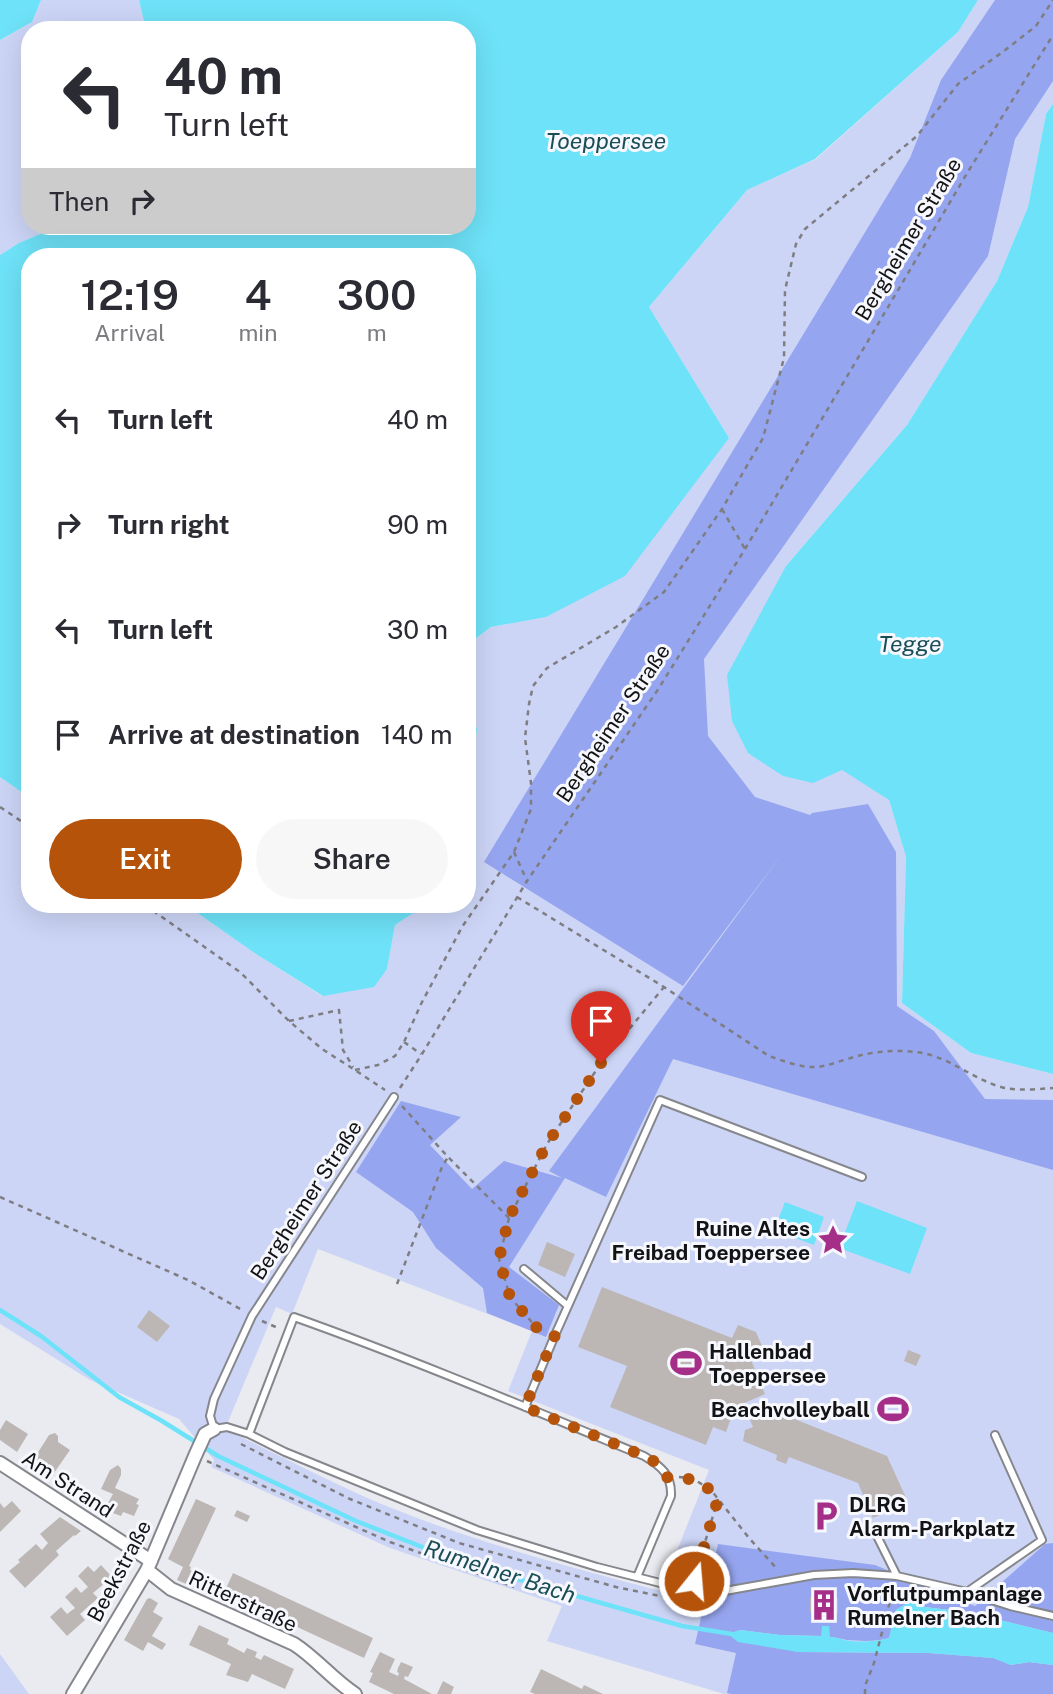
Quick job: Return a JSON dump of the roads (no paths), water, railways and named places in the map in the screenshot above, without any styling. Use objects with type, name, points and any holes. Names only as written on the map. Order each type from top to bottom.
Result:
[{"type":"street","name":"Beekstraße","points":[[73,1694],[149,1565],[195,1456],[210,1432]]},
{"type":"street","name":"Am Strand","points":[[0,1463],[149,1565]]},
{"type":"street","name":"Ritterstraße","points":[[149,1565],[171,1589],[294,1644],[355,1694]]},
{"type":"lane","name":"Bergheimer Straße","points":[[210,1432],[214,1399],[252,1316],[394,1097]]},
{"type":"lane","points":[[525,1407],[660,1100],[862,1177]]},
{"type":"lane","points":[[524,1269],[568,1306]]},
{"type":"lane","points":[[249,1434],[293,1317],[525,1407],[655,1462],[668,1478],[671,1496],[637,1577]]},
{"type":"lane","points":[[210,1432],[227,1427],[249,1434],[285,1452],[477,1530],[691,1590],[725,1591],[814,1575],[853,1573],[897,1576],[1053,1616]]},
{"type":"lane","points":[[967,1592],[1042,1540],[995,1435]]},
{"type":"lane","points":[[873,1528],[897,1576]]},
{"type":"water","points":[[0,0],[41,0],[32,21],[21,21],[21,28],[0,40]]},
{"type":"water","name":"Toeppersee","points":[[139,0],[978,0],[958,32],[815,159],[747,190],[649,307],[729,438],[625,576],[546,617],[491,627],[476,638],[476,248],[21,248],[21,792],[0,777],[0,255],[38,235],[476,235],[476,21],[144,21]]},
{"type":"water","name":"Tegge","points":[[1053,104],[1053,1074],[971,1053],[902,1003],[906,857],[889,800],[842,770],[813,783],[783,776],[748,753],[732,721],[727,675],[786,566],[907,425],[997,281],[1028,207],[1046,114]]},
{"type":"water","points":[[197,913],[413,913],[395,925],[387,969],[374,987],[323,996]]},
{"type":"water","points":[[857,1201],[927,1228],[910,1274],[839,1248]]},
{"type":"water","points":[[785,1202],[824,1217],[814,1245],[774,1230]]},
{"type":"water","points":[[909,1602],[924,1607],[967,1612],[1053,1633],[1053,1665],[1029,1662],[1011,1665],[993,1658],[929,1653],[798,1652],[738,1642],[728,1634],[740,1630],[821,1636],[822,1626],[829,1626],[830,1637],[865,1642],[878,1640],[889,1638],[896,1610]]},
{"type":"waterway","name":"Rumelner Bach","points":[[0,1310],[41,1336],[119,1397],[218,1456],[356,1521],[468,1565],[682,1626],[732,1634]]},
{"type":"place","name":"Ruine Altes Freibad Toeppersee","points":[[833,1240]]},
{"type":"place","name":"Hallenbad Toeppersee","points":[[686,1363]]},
{"type":"place","name":"Beachvolleyball","points":[[893,1409]]},
{"type":"place","name":"DLRG Alarm-Parkplatz","points":[[826,1516]]},
{"type":"place","name":"Vorflutpumpanlage Rumelner Bach","points":[[824,1605]]}]
